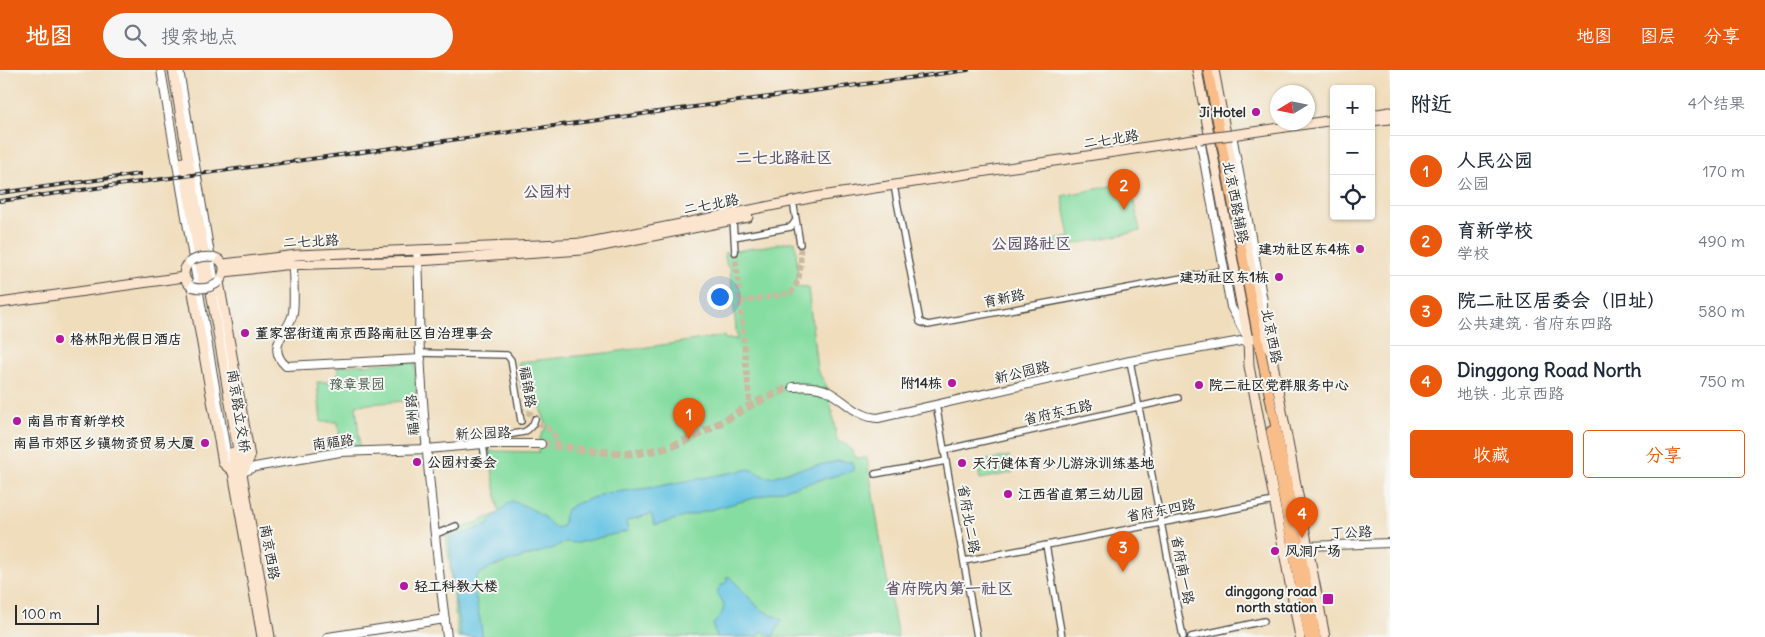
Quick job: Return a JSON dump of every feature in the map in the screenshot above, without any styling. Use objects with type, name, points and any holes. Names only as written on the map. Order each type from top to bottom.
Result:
[{"type":"main road","name":"南京路立交桥","points":[[167,70],[234,458],[238,472]]},
{"type":"main road","name":"南京路立交桥","points":[[174,70],[238,457],[238,472]]},
{"type":"main road","name":"北京西路辅路","points":[[1197,70],[1256,338]]},
{"type":"main road","name":"北京西路","points":[[1202,70],[1301,548],[1316,637]]},
{"type":"main road","name":"北京西路","points":[[1208,70],[1256,338]]},
{"type":"main road","name":"北京西路辅路","points":[[1214,70],[1256,338],[1249,366],[1300,637]]},
{"type":"main road","points":[[1375,114],[1390,112]]},
{"type":"main road","points":[[1375,121],[1390,119]]},
{"type":"main road","points":[[1201,142],[1330,121]]},
{"type":"main road","points":[[1233,137],[1330,126]]},
{"type":"main road","name":"二七北路","points":[[224,268],[418,261],[582,250],[794,207],[1201,142]]},
{"type":"main road","name":"二七北路","points":[[224,268],[297,255],[585,242],[815,198],[1201,142]]},
{"type":"main road","points":[[190,262],[184,269],[184,277],[186,282],[192,287],[223,463],[238,472],[250,457],[219,282],[224,268],[218,258],[213,257]]},
{"type":"main road","points":[[0,303],[184,277]]},
{"type":"main road","name":"南京西路","points":[[238,472],[262,637]]},
{"type":"main road","name":"南京西路","points":[[238,472],[270,637]]},
{"type":"main road","points":[[1301,548],[1325,637]]},
{"type":"main road","name":"北京西路","points":[[1301,548],[1309,637]]},
{"type":"street","name":"南京路立交桥","points":[[161,70],[227,457],[238,472]]},
{"type":"street","name":"南京路立交桥","points":[[179,70],[244,456],[238,472]]},
{"type":"street","name":"北京西路辅路","points":[[1233,137],[1263,302],[1256,338]]},
{"type":"street","name":"北京西路辅路","points":[[1201,142],[1232,306],[1256,338]]},
{"type":"street","name":"育新路","points":[[895,191],[920,322],[928,325],[1225,270]]},
{"type":"street","points":[[794,207],[800,244]]},
{"type":"street","points":[[733,220],[735,252]]},
{"type":"street","points":[[734,236],[791,227],[796,220]]},
{"type":"street","name":"福州路","points":[[417,251],[420,356],[427,449],[448,637]]},
{"type":"street","points":[[190,262],[194,259],[213,257]]},
{"type":"street","name":"福锦路","points":[[293,265],[293,314],[282,333],[278,345],[280,359],[286,366],[420,356],[507,355],[511,360],[521,422]]},
{"type":"street","points":[[192,287],[199,289],[212,287],[219,282]]},
{"type":"street","name":"新公园路","points":[[793,387],[806,386],[825,390],[860,413],[878,418],[1130,361],[1256,338]]},
{"type":"street","name":"省府南一路","points":[[1130,361],[1182,637]]},
{"type":"street","name":"省府东五路","points":[[944,450],[1178,398]]},
{"type":"street","name":"省府北二路","points":[[936,404],[978,637]]},
{"type":"street","points":[[446,447],[524,432],[534,423],[534,419]]},
{"type":"street","name":"新公园路","points":[[427,449],[483,444],[541,444]]},
{"type":"street","points":[[483,444],[485,459]]},
{"type":"street","name":"南福路","points":[[238,472],[255,467],[340,452],[427,449]]},
{"type":"street","points":[[875,474],[946,460]]},
{"type":"street","name":"省府东四路","points":[[964,561],[1274,501]]},
{"type":"street","points":[[436,534],[456,526]]},
{"type":"street","name":"丁公路","points":[[1283,551],[1301,548],[1390,543]]},
{"type":"street","points":[[1046,545],[1062,637]]},
{"type":"street","points":[[328,637],[445,618]]},
{"type":"street","points":[[1191,637],[1264,621]]},
{"type":"green space","points":[[1130,182],[1140,231],[1055,248],[1054,240],[1070,237],[1062,196]]},
{"type":"green space","points":[[795,241],[798,272],[795,286],[808,287],[817,370],[828,388],[837,441],[847,445],[857,458],[867,458],[898,637],[458,637],[446,535],[499,513],[489,451],[539,452],[540,437],[547,426],[534,392],[521,388],[518,362],[606,353],[724,336],[725,339],[737,339],[730,267],[727,266],[724,253]]},
{"type":"green space","name":"豫章景园","points":[[415,362],[417,400],[356,405],[360,448],[341,450],[338,422],[321,422],[317,382],[337,382],[338,366]]},
{"type":"green space","points":[[1009,456],[1012,473],[980,479],[977,462]]},
{"type":"water","points":[[838,461],[853,462],[853,471],[655,525],[651,514],[626,521],[628,531],[577,543],[565,542],[554,548],[491,567],[477,576],[474,588],[483,637],[461,637],[452,580],[450,538],[488,525],[490,520],[511,501],[537,512],[555,528],[563,526],[566,510],[575,504],[606,493],[649,488],[750,469],[766,477],[773,477],[790,471]]},
{"type":"water","points":[[726,577],[730,577],[760,609],[782,620],[773,637],[762,631],[757,637],[716,637],[713,624],[720,617],[723,609],[723,602],[717,593],[720,586],[727,582]]},
{"type":"tunnel","points":[[740,302],[791,293],[798,281],[801,263],[800,244]]},
{"type":"tunnel","points":[[735,252],[750,406]]},
{"type":"tunnel","points":[[541,444],[610,453],[651,451],[670,446],[706,431],[757,402],[793,387]]},
{"type":"tunnel","points":[[519,409],[531,414],[539,424],[548,428],[555,436],[558,446]]},
{"type":"railway","points":[[0,201],[968,70]]},
{"type":"railway","points":[[0,193],[140,174]]},
{"type":"place","name":"Ji Hotel","points":[[1256,112]]},
{"type":"place","name":"育新学校","points":[[1124,210]]},
{"type":"place","name":"建功社区东4栋","points":[[1360,249]]},
{"type":"place","name":"建功社区东1栋","points":[[1279,277]]},
{"type":"place","name":"董家窑街道南京西路南社区自治理事会","points":[[245,333]]},
{"type":"place","name":"格林阳光假日酒店","points":[[60,339]]},
{"type":"place","name":"附14栋","points":[[952,383]]},
{"type":"place","name":"院二社区党群服务中心","points":[[1199,385]]},
{"type":"place","name":"南昌市育新学校","points":[[17,421]]},
{"type":"place","name":"人民公园","points":[[689,439]]},
{"type":"place","name":"南昌市郊区乡镇物资贸易大厦","points":[[205,443]]},
{"type":"place","name":"公园村委会","points":[[417,462]]},
{"type":"place","name":"天行健体育少儿游泳训练基地","points":[[962,463]]},
{"type":"place","name":"江西省直第三幼儿园","points":[[1008,494]]},
{"type":"place","name":"Dinggong Road North","points":[[1302,538]]},
{"type":"place","name":"风洞广场","points":[[1275,551]]},
{"type":"place","name":"院二社区居委会（旧址）","points":[[1123,572]]},
{"type":"place","name":"轻工科教大楼","points":[[404,586]]},
{"type":"place","name":"dinggong road north station","points":[[1328,599]]},
{"type":"district","name":"二七北路社区","points":[[784,157]]},
{"type":"district","name":"公园村","points":[[547,191]]},
{"type":"district","name":"公园路社区","points":[[1031,243]]},
{"type":"district","name":"省府院内第一社区","points":[[949,588]]}]
